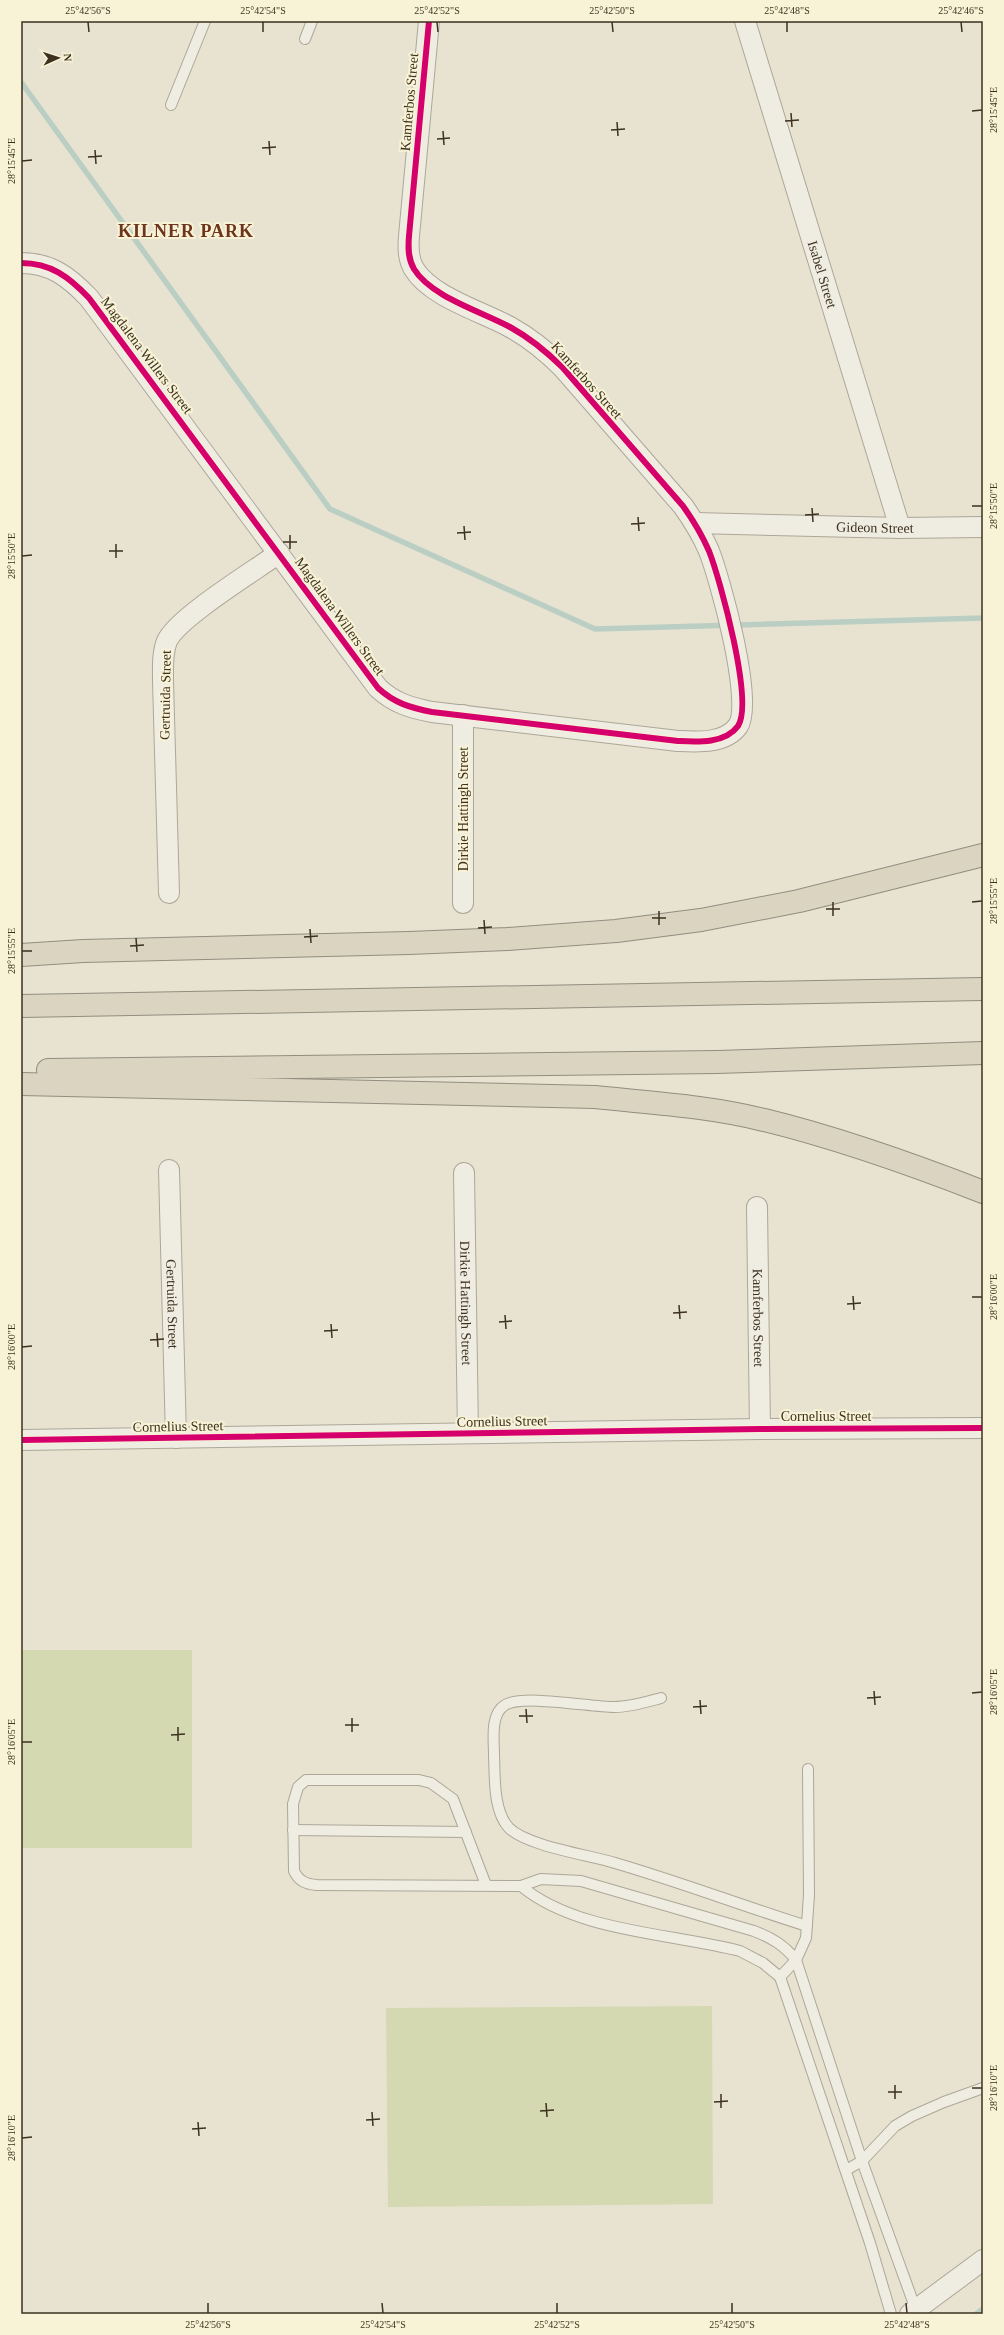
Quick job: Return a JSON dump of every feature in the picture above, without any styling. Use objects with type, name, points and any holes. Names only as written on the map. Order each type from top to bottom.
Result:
[{"type":"highway","points":[[21,955],[83,951],[500,940],[616,931],[700,920],[800,900],[983,855]]},
{"type":"highway","points":[[21,1006],[983,989]]},
{"type":"highway","points":[[21,1070],[717,1062],[983,1053]]},
{"type":"highway","points":[[21,1084],[595,1098],[677,1105],[763,1119],[894,1158],[983,1192]]},
{"type":"street","name":"Kamferbos Street","points":[[429,21],[408,236],[410,258],[414,268],[423,278],[440,292],[510,327],[547,352],[563,368],[678,500],[695,523],[714,566],[734,643],[741,686],[741,719]]},
{"type":"street","name":"Isabel Street","points":[[745,21],[900,528]]},
{"type":"street","name":"Magdalena Willers Street","points":[[21,263],[40,265],[62,273],[89,298],[378,688],[386,696],[396,702],[416,709],[692,742],[716,740],[726,735],[737,726],[741,719]]},
{"type":"street","name":"Gideon Street","points":[[695,523],[900,528],[983,527]]},
{"type":"street","name":"Gertruida Street","points":[[169,893],[163,681],[164,651],[167,641],[176,628],[194,613],[279,553]]},
{"type":"street","name":"Dirkie Hattingh Street","points":[[462,715],[463,903]]},
{"type":"street","name":"Gertruida Street","points":[[169,1170],[176,1438]]},
{"type":"street","name":"Dirkie Hattingh Street","points":[[464,1174],[468,1433]]},
{"type":"street","name":"Kamferbos Street","points":[[757,1207],[760,1428]]},
{"type":"street","name":"Cornelius Street","points":[[21,1440],[760,1428],[983,1428]]},
{"type":"street","points":[[913,2312],[983,2260]]},
{"type":"lane","points":[[171,105],[205,21]]},
{"type":"lane","points":[[306,39],[312,21]]},
{"type":"lane","points":[[661,1698],[614,1707],[531,1701],[510,1702],[505,1705],[496,1718],[494,1732],[494,1769],[498,1803],[502,1818],[510,1828],[532,1841],[615,1863],[807,1926]]},
{"type":"lane","points":[[780,1977],[796,1960],[804,1946],[807,1926],[809,1896],[808,1769]]},
{"type":"lane","points":[[486,1885],[453,1799],[430,1783],[419,1780],[306,1780],[298,1787],[294,1795],[294,1871],[298,1879],[308,1884],[521,1886],[541,1879],[581,1881],[754,1931],[770,1937],[786,1948],[796,1960],[913,2312]]},
{"type":"lane","points":[[293,1830],[466,1832]]},
{"type":"lane","points":[[521,1886],[546,1904],[581,1918],[740,1951],[763,1963],[780,1977],[846,2170],[891,2314]]},
{"type":"lane","points":[[846,2170],[862,2161],[895,2126],[912,2116],[944,2102],[983,2088]]},
{"type":"green space","points":[[21,1650],[192,1650],[192,1848],[21,1848]]},
{"type":"green space","points":[[712,2006],[713,2204],[388,2207],[386,2008]]},
{"type":"waterway","points":[[21,82],[330,509],[595,629],[983,618]]},
{"type":"waterway","points":[[976,2314],[983,2309]]},
{"type":"cycle path","points":[[21,263],[41,266],[59,273],[67,278],[89,298],[378,688],[390,698],[410,707],[432,712],[678,741],[710,741],[726,736],[738,726],[742,713],[742,692],[734,640],[709,551],[700,533],[683,506],[551,356],[517,331],[499,321],[458,303],[432,288],[422,279],[412,265],[409,253],[409,240],[429,21]]},
{"type":"cycle path","points":[[21,1440],[760,1429],[983,1428]]},
{"type":"district","name":"KILNER PARK","points":[[186,231]]}]
